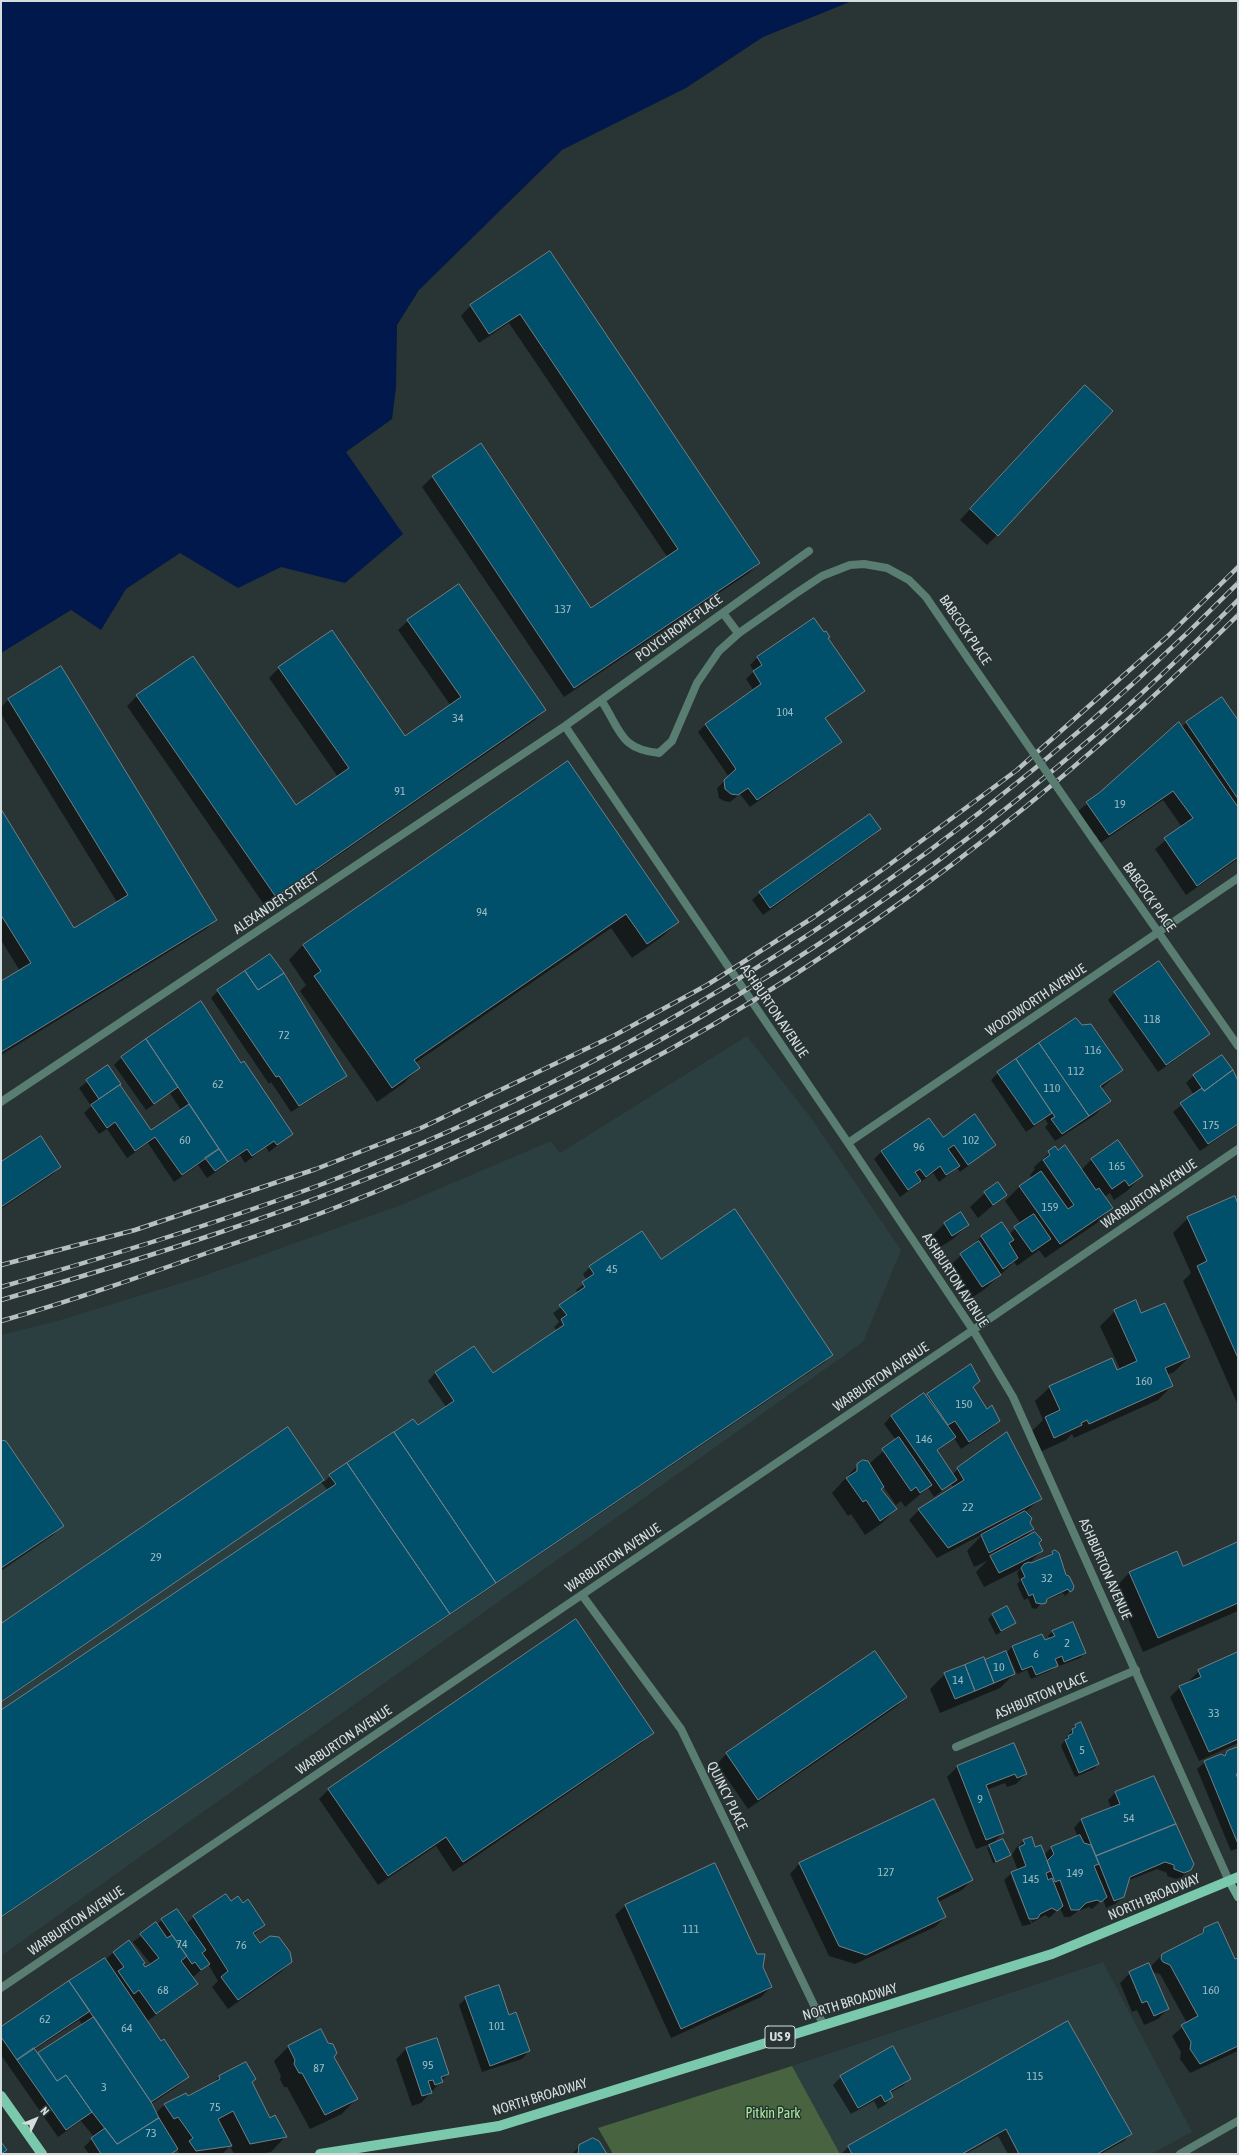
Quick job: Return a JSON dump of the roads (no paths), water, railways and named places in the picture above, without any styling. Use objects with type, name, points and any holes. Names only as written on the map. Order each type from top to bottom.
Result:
[{"type":"main road","name":"NORTH BROADWAY","points":[[320,2154],[499,2126],[1052,1954],[1234,1879]]},
{"type":"main road","name":"ASHBURTON AVENUE","points":[[1234,1879],[1238,1897]]},
{"type":"main road","points":[[1,2096],[42,2154]]},
{"type":"street","name":"POLYCHROME PLACE","points":[[565,726],[809,551]]},
{"type":"street","name":"BABCOCK PLACE","points":[[601,700],[625,741],[641,751],[659,753],[672,741],[697,683],[719,651],[738,633],[822,576],[850,565],[864,564],[887,568],[909,580],[926,597],[1158,934],[1238,1046]]},
{"type":"street","points":[[723,612],[738,633]]},
{"type":"street","name":"ALEXANDER STREET","points":[[1,1102],[565,726]]},
{"type":"street","name":"ASHBURTON AVENUE","points":[[565,726],[973,1330],[1013,1398],[1030,1432],[1136,1670],[1234,1879]]},
{"type":"street","name":"WOODWORTH AVENUE","points":[[848,1143],[1158,934],[1238,878]]},
{"type":"street","name":"WARBURTON AVENUE","points":[[1,1988],[1238,1149]]},
{"type":"street","name":"QUINCY PLACE","points":[[582,1595],[681,1729],[823,2024]]},
{"type":"street","name":"ASHBURTON PLACE","points":[[956,1747],[1136,1670]]},
{"type":"street","points":[[1180,2154],[1238,2121]]},
{"type":"water","points":[[1,1],[852,1],[763,37],[686,88],[562,150],[419,290],[397,325],[396,387],[392,419],[346,452],[403,534],[345,583],[281,567],[238,588],[180,553],[126,589],[101,630],[71,610],[1,653]]},
{"type":"railway","points":[[1,1265],[135,1230],[316,1169],[421,1128],[615,1035],[707,985],[814,917],[882,870],[1017,770],[1169,635],[1238,567]]},
{"type":"railway","points":[[1,1287],[164,1238],[245,1212],[325,1183],[453,1130],[577,1070],[697,1004],[813,931],[926,853],[1034,769],[1138,679],[1238,583]]},
{"type":"railway","points":[[1,1300],[165,1251],[326,1195],[379,1174],[522,1112],[696,1020],[780,969],[862,915],[942,857],[1020,797],[1132,702],[1186,652],[1238,600]]},
{"type":"railway","points":[[1,1321],[139,1277],[308,1218],[375,1192],[450,1160],[560,1107],[632,1070],[715,1024],[795,974],[875,921],[952,865],[1027,806],[1100,744],[1170,681],[1238,615]]},
{"type":"park label","name":"Pitkin Park","points":[[773,2114]]}]
